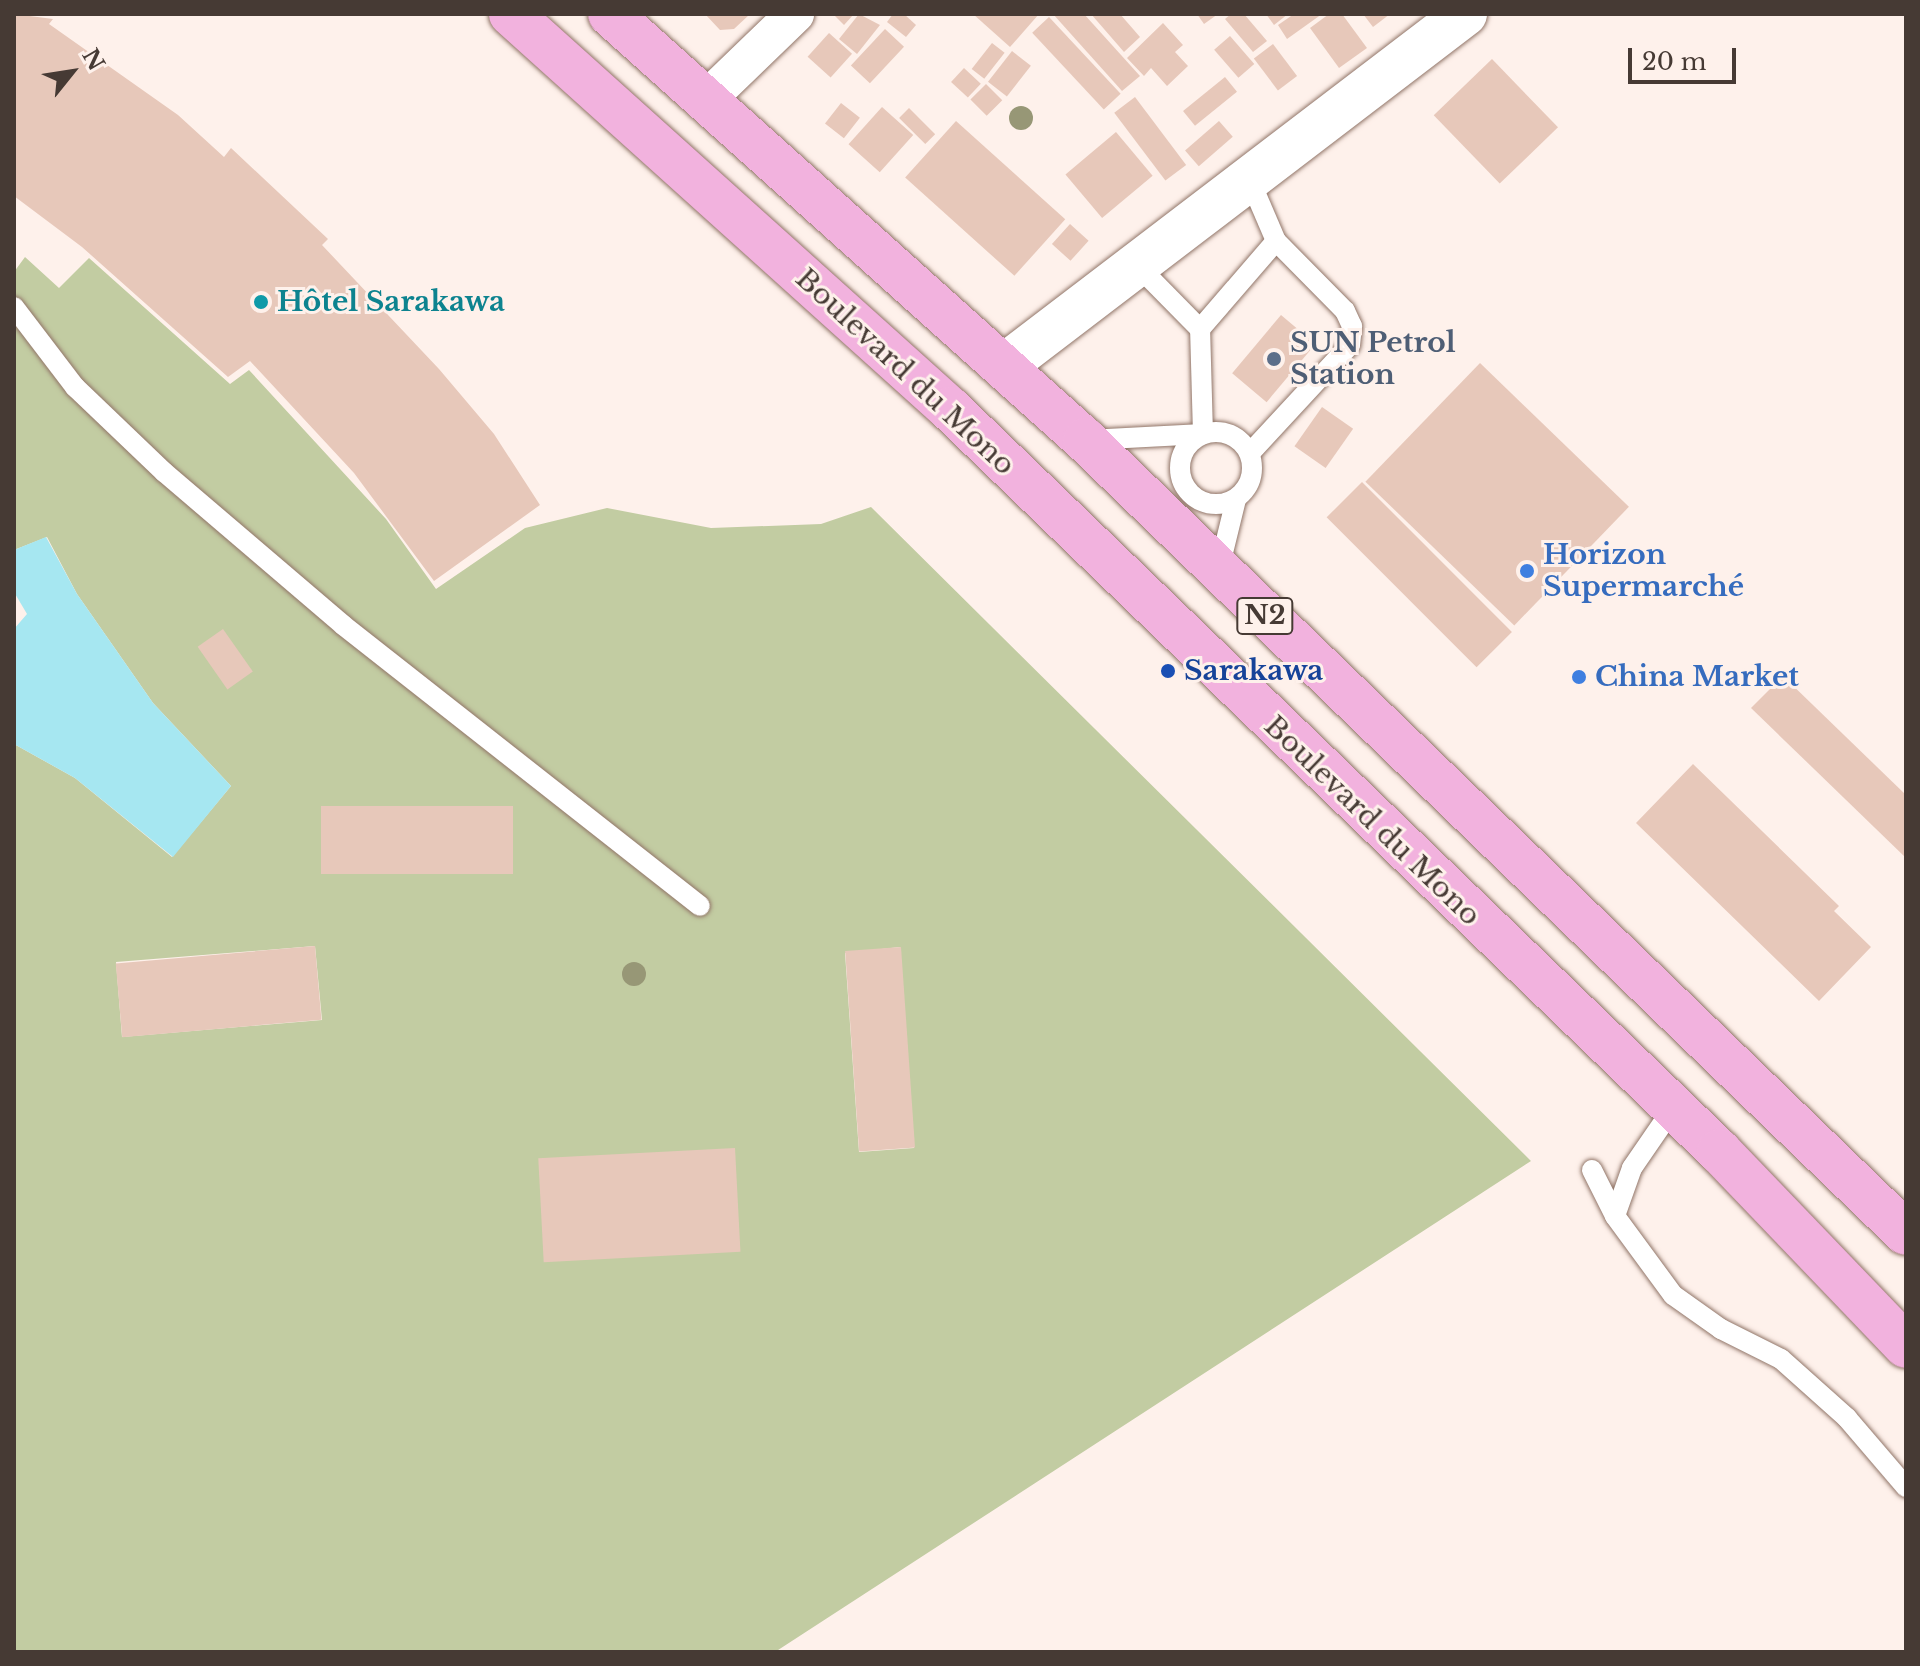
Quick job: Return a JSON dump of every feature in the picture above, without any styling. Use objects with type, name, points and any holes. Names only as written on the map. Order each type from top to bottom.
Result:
[{"type":"highway","name":"Boulevard du Mono","points":[[511,14],[950,409],[1674,1107],[1906,1346]]},
{"type":"highway","name":"N2","points":[[610,14],[1085,440],[1218,572],[1906,1233]]},
{"type":"street","points":[[706,100],[795,14]]},
{"type":"street","points":[[1004,366],[1465,14]]},
{"type":"lane","points":[[1218,572],[1236,499],[1251,479],[1250,453],[1350,345],[1352,326],[1345,311],[1276,241],[1249,178]]},
{"type":"lane","points":[[1236,499],[1214,505],[1202,502],[1184,485],[1184,451],[1203,434],[1200,329],[1276,241]]},
{"type":"lane","points":[[1137,265],[1200,329]]},
{"type":"lane","points":[[14,307],[75,387],[164,472],[343,625],[700,906]]},
{"type":"lane","points":[[1085,440],[1229,434],[1250,453]]},
{"type":"lane","points":[[1615,1216],[1632,1168],[1674,1107]]},
{"type":"lane","points":[[1592,1170],[1615,1216],[1673,1295],[1721,1329],[1781,1359],[1847,1418],[1906,1487]]},
{"type":"green space","points":[[25,257],[59,288],[89,258],[230,384],[249,370],[386,519],[436,589],[525,528],[607,508],[711,528],[821,524],[871,507],[1531,1161],[775,1652],[14,1652],[14,744],[75,778],[172,857],[231,786],[153,703],[77,594],[47,537],[14,550],[14,272]],"holes":[[[512,806],[321,873],[321,807]],[[315,946],[322,1020],[122,1037],[116,962]],[[900,947],[914,1148],[859,1152],[845,953]]]},
{"type":"water","points":[[46,537],[77,594],[153,703],[231,786],[173,857],[75,778],[14,744],[14,629],[27,614],[14,592],[14,550]]},
{"type":"building","name":"Hôtel Sarakawa","points":[[14,14],[53,19],[49,24],[178,115],[224,157],[231,148],[328,239],[322,245],[439,369],[494,434],[540,505],[434,581],[354,473],[250,361],[228,377],[82,247],[14,196]]},
{"type":"building","points":[[705,14],[750,14],[734,29],[720,30]]},
{"type":"building","points":[[833,14],[854,14],[844,25]]},
{"type":"building","points":[[859,14],[880,25],[857,54],[839,39]]},
{"type":"building","points":[[893,14],[904,14],[916,25],[906,37],[887,22]]},
{"type":"building","points":[[973,14],[1039,14],[1010,47]]},
{"type":"building","points":[[1053,14],[1084,14],[1140,76],[1122,91]]},
{"type":"building","points":[[1091,14],[1120,14],[1140,37],[1124,52]]},
{"type":"building","points":[[1197,14],[1218,14],[1204,24]]},
{"type":"building","points":[[1231,14],[1244,14],[1267,41],[1253,52],[1225,19]]},
{"type":"building","points":[[1266,14],[1288,14],[1274,25]]},
{"type":"building","points":[[1294,14],[1322,14],[1287,39],[1278,25]]},
{"type":"building","points":[[1329,14],[1342,14],[1367,48],[1339,68],[1310,28]]},
{"type":"building","points":[[1363,14],[1390,14],[1373,27]]},
{"type":"building","points":[[1049,17],[1121,94],[1104,109],[1032,33]]},
{"type":"building","points":[[1163,23],[1183,45],[1175,52],[1188,66],[1167,86],[1151,68],[1144,76],[1127,58]]},
{"type":"building","points":[[885,29],[904,47],[870,83],[851,66]]},
{"type":"building","points":[[829,33],[852,54],[831,78],[808,57]]},
{"type":"building","points":[[1230,36],[1254,64],[1238,78],[1214,50]]},
{"type":"building","points":[[992,43],[1005,53],[984,79],[972,69]]},
{"type":"building","points":[[1273,44],[1297,76],[1278,90],[1254,58]]},
{"type":"building","points":[[1012,51],[1031,66],[1007,97],[988,82]]},
{"type":"building","points":[[1492,59],[1558,127],[1500,184],[1434,115]]},
{"type":"building","points":[[964,68],[981,84],[968,98],[951,82]]},
{"type":"building","points":[[1225,77],[1237,92],[1195,126],[1183,111]]},
{"type":"building","points":[[986,84],[1002,100],[987,116],[970,100]]},
{"type":"building","points":[[1135,97],[1186,165],[1165,181],[1114,113]]},
{"type":"building","points":[[841,103],[860,118],[844,138],[825,123]]},
{"type":"building","points":[[882,107],[913,135],[880,172],[849,144]]},
{"type":"building","points":[[909,108],[935,134],[925,144],[899,118]]},
{"type":"building","points":[[956,121],[1065,219],[1014,276],[905,177]]},
{"type":"building","points":[[1219,121],[1233,137],[1199,166],[1185,151]]},
{"type":"building","points":[[1116,132],[1153,176],[1102,218],[1065,174]]},
{"type":"building","points":[[1070,224],[1089,241],[1071,261],[1052,244]]},
{"type":"building","name":"SUN Petrol Station","points":[[1281,315],[1315,344],[1267,402],[1232,373]]},
{"type":"building","points":[[1480,363],[1629,507],[1514,625],[1365,482]]},
{"type":"building","points":[[1322,407],[1353,429],[1326,468],[1294,446]]},
{"type":"building","points":[[1362,482],[1512,632],[1477,667],[1327,517]]},
{"type":"building","points":[[223,629],[253,672],[227,689],[198,647]]},
{"type":"building","points":[[1783,676],[1906,795],[1906,858],[1751,708]]},
{"type":"building","points":[[1693,764],[1839,906],[1834,911],[1871,947],[1819,1001],[1636,823]]},
{"type":"building","points":[[321,806],[513,806],[513,874],[321,874]]},
{"type":"building","points":[[315,946],[321,1020],[122,1037],[116,963]]},
{"type":"building","points":[[901,947],[915,1148],[859,1151],[845,951]]},
{"type":"building","points":[[735,1148],[740,1252],[544,1262],[538,1158]]},
{"type":"place","name":"Hôtel Sarakawa","points":[[261,302]]},
{"type":"place","name":"SUN Petrol Station","points":[[1274,359]]},
{"type":"place","name":"Horizon Supermarché","points":[[1527,571]]},
{"type":"place","name":"Sarakawa","points":[[1168,671]]},
{"type":"place","name":"China Market","points":[[1579,677]]}]
